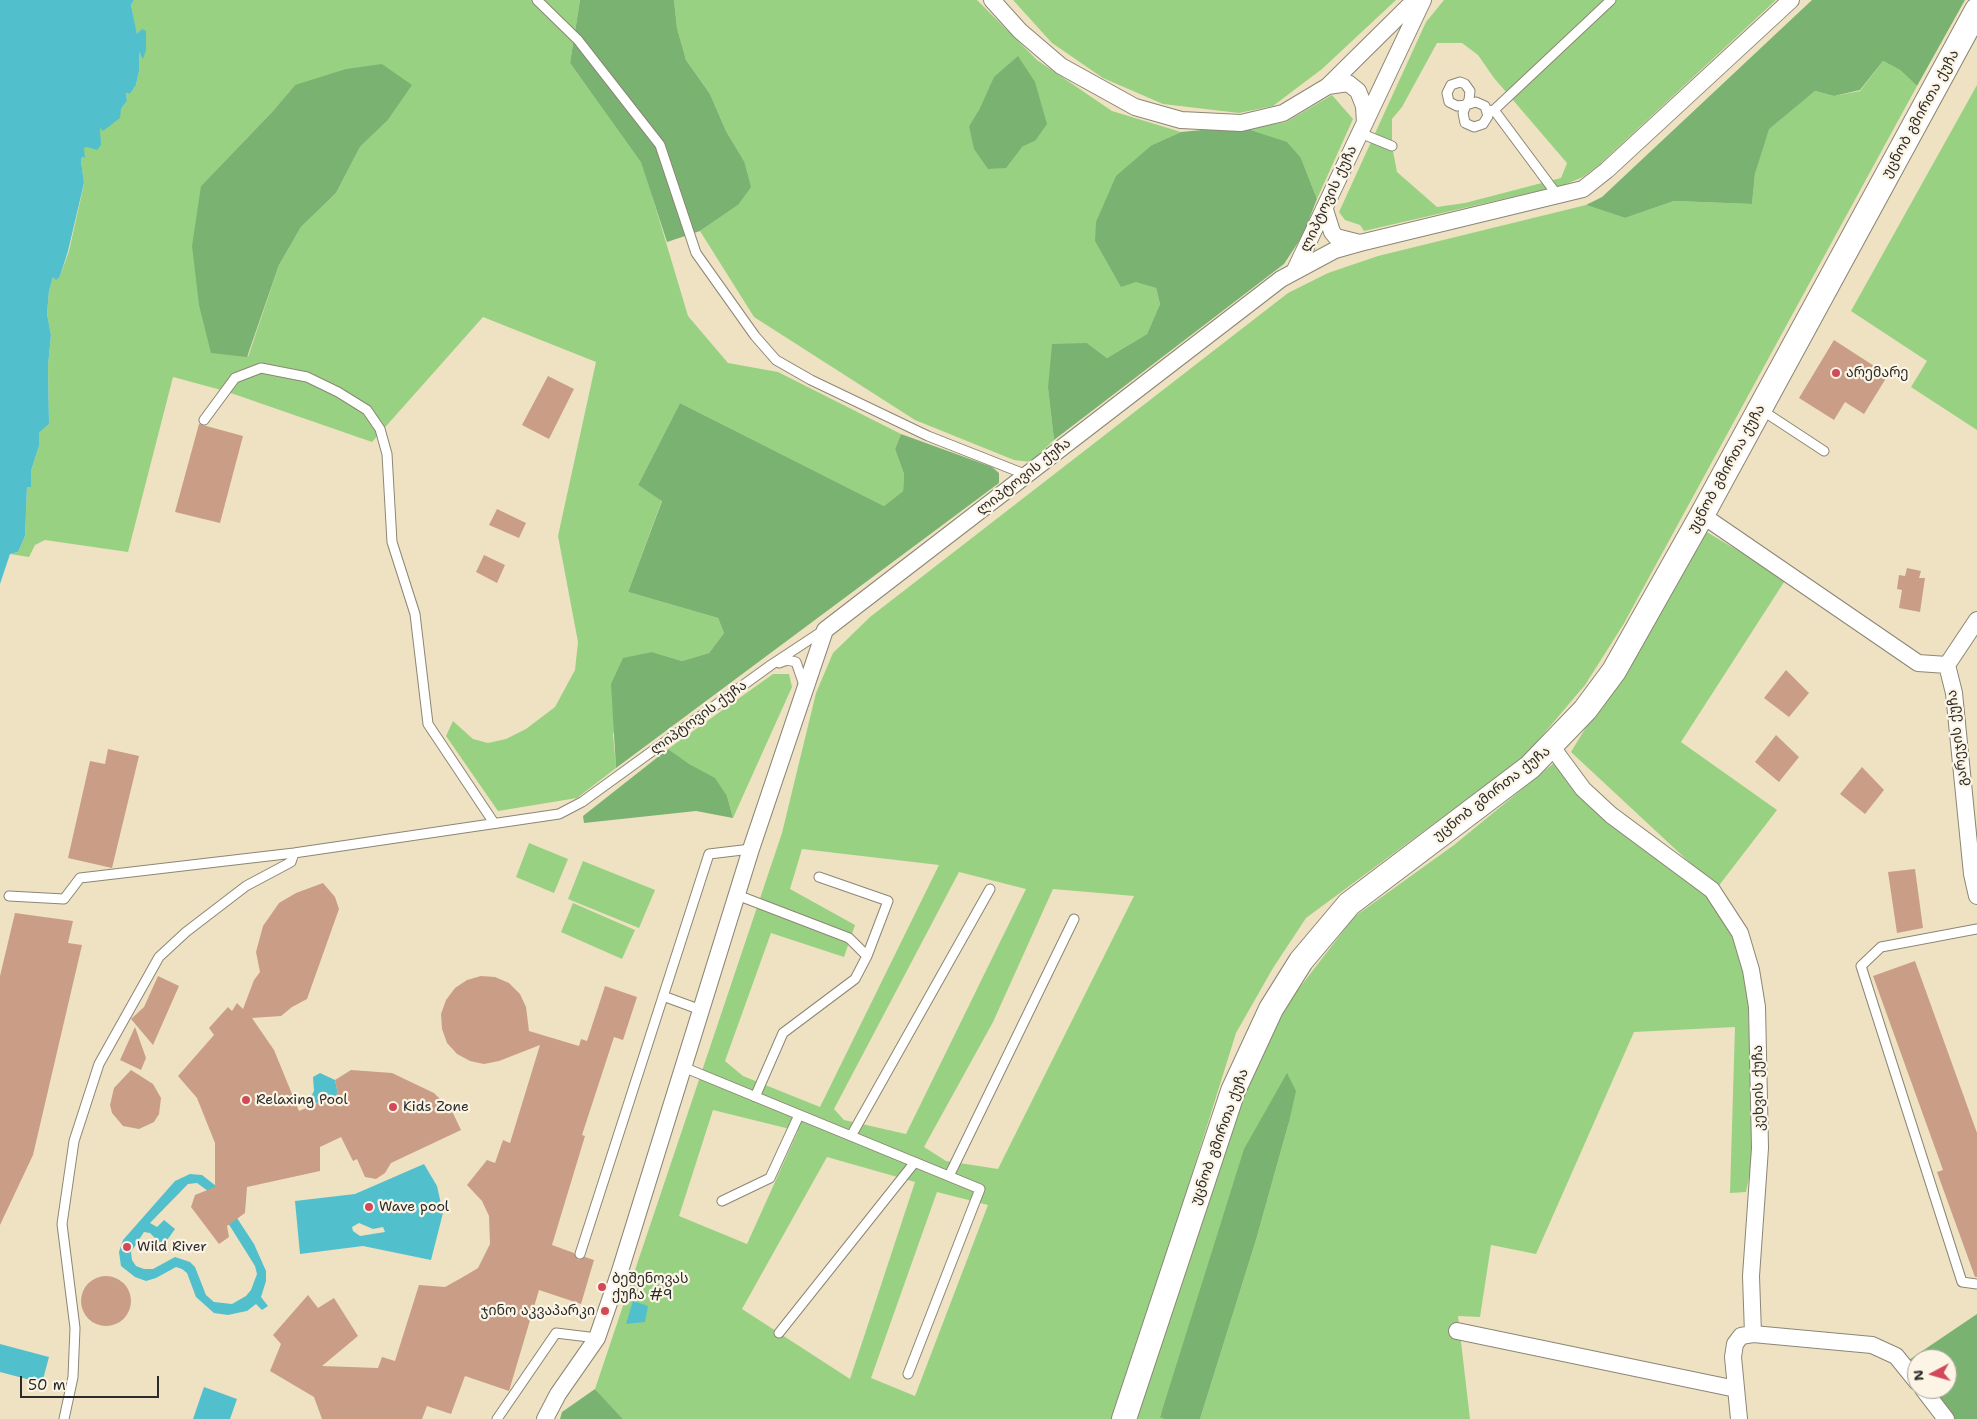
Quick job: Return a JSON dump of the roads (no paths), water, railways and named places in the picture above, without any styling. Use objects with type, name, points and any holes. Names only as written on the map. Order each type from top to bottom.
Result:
[{"type":"main road","name":"უცნობ გმირთა ქუჩა","points":[[1124,1419],[1233,1091],[1272,1009],[1301,961],[1349,904],[1530,767],[1552,747],[1585,710],[1614,671],[1702,516],[1977,10]]},
{"type":"street","points":[[992,0],[1020,31],[1061,66],[1135,107],[1181,120],[1241,123],[1284,113],[1328,86],[1415,0]]},
{"type":"street","name":"ლიპტოვის ქუჩა","points":[[825,630],[1295,270],[1423,0]]},
{"type":"street","points":[[1295,270],[1335,250],[1583,189],[1607,170],[1791,0]]},
{"type":"street","points":[[1328,86],[1348,83],[1358,91],[1364,106],[1362,128]]},
{"type":"street","points":[[1324,210],[1332,232],[1336,237],[1360,243]]},
{"type":"street","points":[[1702,516],[1918,663],[1947,665],[1977,620]]},
{"type":"street","points":[[545,1419],[558,1394],[597,1338],[620,1271],[751,849],[825,630]]},
{"type":"street","name":"გარეჯის ქუჩა","points":[[1947,665],[1954,693],[1972,874],[1977,896]]},
{"type":"street","name":"კეხვის ქუჩა","points":[[1552,747],[1583,789],[1611,815],[1712,890],[1740,932],[1751,970],[1758,1007],[1760,1148],[1751,1276],[1753,1334]]},
{"type":"street","points":[[1457,1331],[1736,1389]]},
{"type":"street","points":[[1739,1419],[1733,1357],[1735,1344],[1741,1336],[1753,1334],[1872,1345],[1896,1356],[1907,1370]]},
{"type":"street","points":[[1931,1399],[1946,1419]]},
{"type":"lane","points":[[537,0],[578,40],[660,145],[696,253],[754,336],[776,360],[811,380],[928,436],[1028,475]]},
{"type":"lane","points":[[1559,196],[1491,110],[1476,102],[1466,105],[1463,118],[1466,123],[1479,127],[1487,120],[1491,110],[1611,0]]},
{"type":"lane","points":[[1362,128],[1392,146]]},
{"type":"lane","points":[[204,420],[235,378],[261,368],[307,377],[338,392],[367,410],[380,429],[387,454],[392,542],[415,614],[428,724],[494,823]]},
{"type":"lane","points":[[1760,409],[1824,451]]},
{"type":"lane","name":"ლიპტოვის ქუჩა","points":[[9,896],[64,899],[80,878],[294,853],[559,814],[582,802],[772,665],[825,630]]},
{"type":"lane","points":[[772,665],[787,660],[796,662],[805,689]]},
{"type":"lane","points":[[580,1254],[709,854],[751,849]]},
{"type":"lane","points":[[64,1419],[73,1377],[75,1328],[62,1224],[74,1141],[99,1064],[159,957],[186,932],[246,886],[292,862],[294,853]]},
{"type":"lane","points":[[755,1097],[783,1033],[854,979],[867,956],[888,901],[818,877]]},
{"type":"lane","points":[[851,1136],[990,890]]},
{"type":"lane","points":[[738,895],[849,938],[867,956]]},
{"type":"lane","points":[[949,1176],[1074,919]]},
{"type":"lane","points":[[1977,929],[1881,947],[1861,966],[1962,1282],[1977,1284]]},
{"type":"lane","points":[[663,996],[701,1010]]},
{"type":"lane","points":[[683,1067],[980,1189],[908,1374]]},
{"type":"lane","points":[[722,1201],[770,1178],[799,1115]]},
{"type":"lane","points":[[779,1333],[915,1162]]},
{"type":"lane","points":[[497,1419],[556,1334],[597,1338]]},
{"type":"water","points":[[0,0],[134,0],[131,5],[137,34],[142,29],[146,31],[146,50],[143,59],[139,52],[139,71],[136,85],[130,94],[126,93],[127,101],[121,109],[120,118],[103,131],[100,128],[101,145],[97,150],[84,148],[85,158],[82,157],[81,161],[84,183],[68,251],[60,276],[56,280],[53,277],[49,291],[47,314],[51,335],[48,366],[49,424],[39,433],[39,446],[31,471],[31,487],[27,487],[25,536],[18,552],[10,554],[0,584]]},
{"type":"water","points":[[320,1073],[335,1080],[338,1094],[305,1108],[314,1091],[313,1077]]},
{"type":"water","name":"Wave pool","points":[[424,1164],[437,1186],[443,1213],[431,1260],[363,1246],[300,1254],[295,1201],[355,1194]],"holes":[[[359,1223],[373,1229],[383,1227],[385,1232],[360,1236],[353,1231],[352,1227]]]},
{"type":"water","name":"Wild River","points":[[190,1174],[202,1175],[216,1186],[254,1244],[266,1271],[266,1281],[261,1297],[268,1306],[262,1310],[256,1304],[247,1311],[228,1315],[214,1313],[196,1297],[187,1273],[182,1269],[176,1267],[156,1278],[146,1281],[135,1277],[121,1266],[119,1252],[123,1240],[175,1181]],"holes":[[[197,1183],[208,1191],[255,1266],[257,1274],[251,1290],[246,1296],[232,1304],[214,1302],[206,1295],[195,1267],[190,1262],[175,1257],[153,1269],[144,1269],[136,1266],[132,1260],[131,1252],[144,1232],[150,1233],[160,1243],[165,1243],[175,1229],[164,1220],[157,1227],[150,1223],[188,1184]]]},
{"type":"water","points":[[633,1301],[648,1306],[645,1322],[626,1324]]},
{"type":"water","points":[[0,1344],[49,1357],[42,1383],[0,1372]]},
{"type":"water","points":[[204,1387],[237,1399],[230,1419],[193,1419]]},
{"type":"place","name":"არემარე","points":[[1836,373]]},
{"type":"place","name":"Relaxing Pool","points":[[246,1100]]},
{"type":"place","name":"Kids Zone","points":[[393,1107]]},
{"type":"place","name":"Wave pool","points":[[369,1207]]},
{"type":"place","name":"Wild River","points":[[127,1247]]},
{"type":"place","name":"ბეშენოვას ქუჩა #9","points":[[602,1287]]},
{"type":"place","name":"ჯინო აკვაპარკი","points":[[605,1311]]}]
